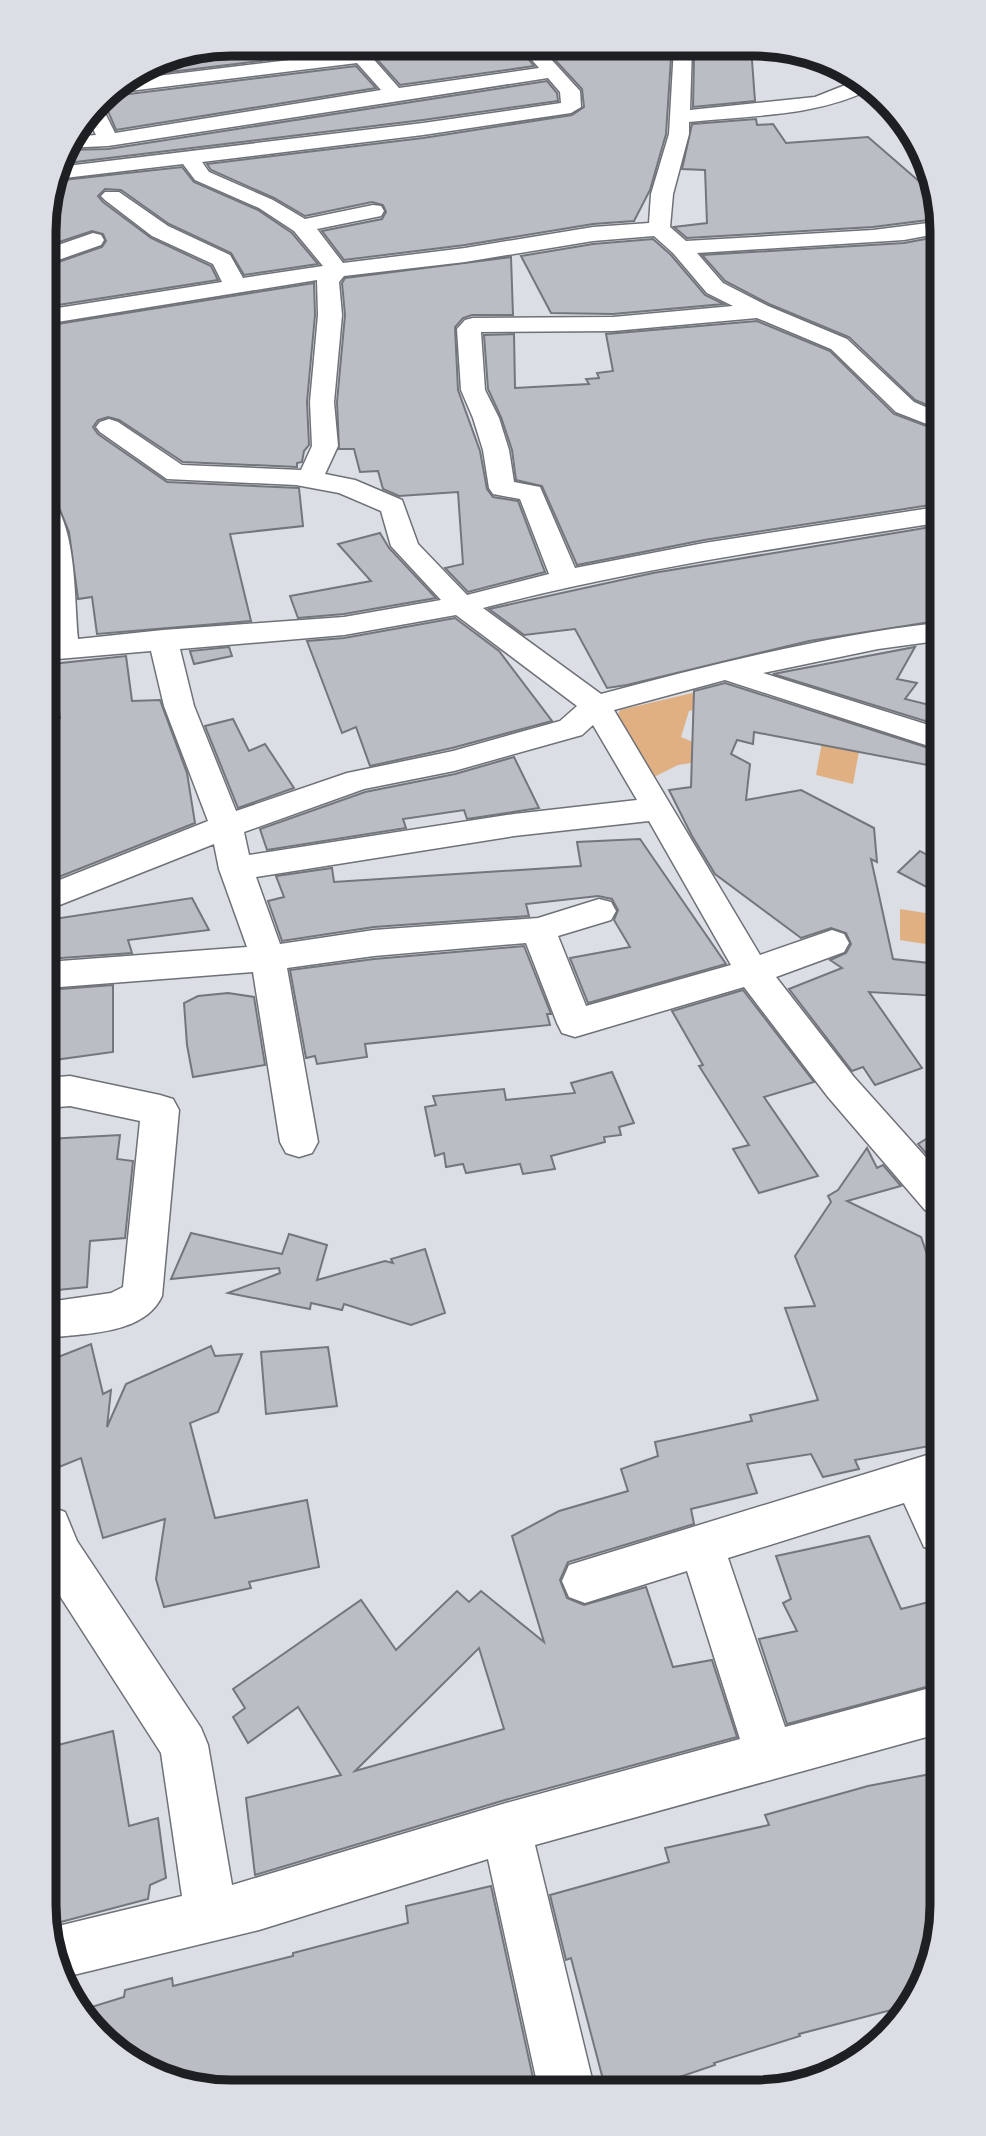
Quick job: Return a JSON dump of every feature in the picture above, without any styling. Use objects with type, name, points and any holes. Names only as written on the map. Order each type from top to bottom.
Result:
[{"type":"street","points":[[267,56],[297,109]]},
{"type":"street","points":[[137,83],[273,67],[330,56]]},
{"type":"street","points":[[360,56],[394,94],[405,99],[423,129]]},
{"type":"street","points":[[66,172],[423,129],[571,107],[570,91],[537,56]]},
{"type":"street","points":[[659,229],[662,194],[679,134],[683,56]]},
{"type":"street","points":[[217,57],[247,117]]},
{"type":"street","points":[[167,68],[188,112]]},
{"type":"street","points":[[80,142],[151,132],[188,112],[247,117],[550,72]]},
{"type":"street","points":[[680,117],[815,103],[857,88]]},
{"type":"street","points":[[143,110],[151,132]]},
{"type":"street","points":[[97,118],[108,140]]},
{"type":"street","points":[[187,156],[202,176],[266,204],[296,223],[316,241],[337,270]]},
{"type":"street","points":[[112,196],[160,231],[222,260],[236,286]]},
{"type":"street","points":[[265,227],[373,211]]},
{"type":"street","points":[[56,315],[337,270],[465,255],[593,234],[659,229],[681,248],[715,288],[760,311],[839,344],[905,407],[930,418]]},
{"type":"street","points":[[681,248],[737,241],[888,237],[930,229]]},
{"type":"street","points":[[56,254],[93,240]]},
{"type":"street","points":[[310,479],[325,446],[322,402],[330,315],[328,281],[337,270]]},
{"type":"street","points":[[565,578],[531,493],[502,488],[496,450],[486,418],[473,390],[469,329],[473,325],[613,324],[760,311]]},
{"type":"street","points":[[905,407],[930,404]]},
{"type":"street","points":[[109,427],[176,473],[310,479],[346,486],[394,506],[404,546],[461,605],[596,705],[751,972],[841,1087],[930,1189]]},
{"type":"street","points":[[56,649],[344,626],[461,605],[565,578],[704,551],[930,516]]},
{"type":"street","points":[[56,894],[226,826],[358,780],[453,761],[571,728],[596,705],[725,671],[878,640],[930,633]]},
{"type":"street","points":[[163,639],[179,706],[226,826],[236,869],[268,958],[299,1142]]},
{"type":"street","points":[[725,671],[930,736]]},
{"type":"street","points":[[236,869],[514,825],[659,810]]},
{"type":"street","points":[[56,974],[268,958],[374,943],[538,930],[599,911]]},
{"type":"street","points":[[538,930],[575,1023],[751,972],[832,943]]},
{"type":"street","points":[[56,1092],[70,1091],[160,1110],[142,1296],[119,1310],[56,1319]]},
{"type":"street","points":[[585,1581],[928,1475]]},
{"type":"street","points":[[701,1545],[769,1755]]},
{"type":"street","points":[[56,1547],[184,1745],[211,1915]]},
{"type":"street","points":[[62,1951],[259,1904],[506,1828],[930,1712]]},
{"type":"street","points":[[506,1828],[564,2080]]},
{"type":"shaded area","points":[[718,687],[720,705],[689,711],[681,737],[715,751],[712,760],[678,765],[652,778],[616,719],[620,710]]},
{"type":"shaded area","points":[[828,710],[865,719],[853,784],[816,775]]},
{"type":"shaded area","points":[[900,909],[930,914],[930,945],[900,940]]},
{"type":"building","points":[[302,56],[153,74],[179,64],[211,61],[209,57]]},
{"type":"building","points":[[374,56],[526,56],[534,66],[400,85]]},
{"type":"building","points":[[551,56],[671,58],[666,134],[650,190],[634,221],[593,224],[465,245],[344,260],[322,231],[382,219],[386,212],[383,205],[372,202],[305,216],[274,198],[211,170],[207,164],[423,138],[572,115],[584,107],[582,89]]},
{"type":"building","points":[[705,56],[752,56],[755,101],[693,107],[694,58],[705,59]]},
{"type":"building","points":[[356,66],[376,88],[116,130],[106,108],[121,95]]},
{"type":"building","points":[[547,81],[557,93],[558,101],[70,163],[76,150],[108,149]]},
{"type":"building","points":[[756,119],[757,125],[773,124],[786,143],[868,137],[924,185],[930,220],[873,227],[687,238],[674,227],[707,223],[705,170],[682,169],[692,124]]},
{"type":"building","points":[[182,167],[194,182],[258,210],[292,233],[318,264],[244,275],[231,253],[169,224],[121,190],[105,189],[98,196],[103,202],[151,238],[211,266],[218,280],[56,305],[56,263],[102,247],[106,241],[103,234],[92,231],[56,243],[56,219],[64,180]]},
{"type":"building","points":[[930,238],[930,406],[915,400],[849,337],[769,304],[725,281],[702,255],[904,243]]},
{"type":"building","points":[[653,239],[671,255],[705,295],[724,304],[613,314],[551,313],[521,256],[593,244]]},
{"type":"building","points":[[511,257],[513,315],[472,315],[463,318],[455,327],[458,390],[480,451],[487,489],[493,497],[518,501],[545,572],[468,592],[445,568],[463,564],[458,492],[399,496],[383,489],[378,471],[360,472],[354,449],[339,449],[337,402],[345,315],[342,283],[345,278]]},
{"type":"building","points":[[314,283],[315,315],[307,402],[309,445],[297,467],[183,462],[119,420],[108,417],[98,420],[93,427],[98,434],[167,482],[299,488],[303,526],[230,534],[251,621],[97,634],[92,597],[78,599],[69,532],[56,492],[56,324]]},
{"type":"building","points":[[757,321],[830,351],[894,414],[930,427],[930,505],[704,540],[577,565],[542,486],[516,480],[512,450],[488,389],[484,335],[514,334],[515,388],[589,384],[586,379],[599,378],[597,373],[613,371],[606,334]]},
{"type":"building","points":[[930,527],[930,622],[809,641],[607,688],[575,629],[524,635],[489,609],[653,573]]},
{"type":"building","points":[[380,533],[389,548],[436,598],[344,614],[298,618],[290,596],[371,581],[338,544]]},
{"type":"building","points":[[455,618],[499,651],[552,721],[452,748],[370,766],[356,727],[342,733],[307,641],[344,638]]},
{"type":"building","points":[[229,647],[232,656],[194,664],[190,651]]},
{"type":"building","points":[[915,647],[897,679],[917,683],[905,699],[930,705],[930,723],[773,674]]},
{"type":"building","points":[[126,656],[132,701],[160,700],[187,773],[195,823],[56,878],[56,719],[60,718],[56,664]]},
{"type":"building","points":[[725,683],[930,748],[930,765],[754,732],[753,744],[737,740],[731,754],[750,764],[746,800],[801,790],[874,828],[877,862],[871,859],[893,959],[930,963],[930,995],[869,992],[922,1068],[875,1085],[863,1067],[852,1071],[789,989],[842,968],[830,960],[846,953],[851,944],[846,933],[831,928],[801,938],[715,874],[692,836],[669,790],[691,787],[694,691]]},
{"type":"building","points":[[233,719],[249,751],[265,744],[294,788],[238,808],[205,726]]},
{"type":"building","points":[[514,757],[539,808],[467,819],[464,810],[403,819],[406,828],[267,850],[260,829],[365,792],[455,774]]},
{"type":"building","points":[[640,839],[726,964],[588,1003],[570,958],[630,947],[614,920],[618,910],[612,899],[598,896],[526,904],[529,916],[374,927],[282,941],[268,901],[284,897],[276,876],[332,868],[334,882],[581,866],[577,842]]},
{"type":"building","points":[[920,851],[930,857],[930,889],[898,872]]},
{"type":"building","points":[[192,898],[209,930],[128,940],[132,953],[56,958],[56,919]]},
{"type":"building","points":[[524,946],[551,1014],[547,1014],[550,1025],[365,1044],[367,1057],[317,1064],[315,1056],[306,1058],[290,970],[374,959]]},
{"type":"building","points":[[113,985],[113,1052],[56,1060],[56,989]]},
{"type":"building","points":[[743,990],[814,1082],[764,1097],[818,1176],[759,1193],[733,1149],[749,1145],[699,1066],[703,1065],[672,1011]]},
{"type":"building","points":[[228,993],[254,997],[265,1065],[193,1077],[184,1003],[198,996]]},
{"type":"building","points":[[612,1072],[634,1123],[619,1127],[621,1135],[604,1137],[605,1142],[551,1156],[555,1169],[523,1174],[520,1164],[466,1173],[463,1164],[446,1167],[444,1153],[435,1156],[425,1107],[436,1105],[433,1096],[504,1089],[506,1100],[575,1093],[571,1083]]},
{"type":"building","points":[[120,1135],[117,1159],[133,1161],[125,1238],[90,1241],[87,1287],[56,1290],[56,1139]]},
{"type":"building","points":[[930,1137],[930,1158],[918,1144]]},
{"type":"building","points":[[867,1148],[877,1168],[883,1165],[901,1186],[847,1201],[921,1237],[930,1263],[930,1446],[855,1460],[859,1469],[823,1477],[811,1454],[747,1464],[757,1493],[691,1509],[694,1524],[568,1562],[560,1580],[567,1598],[584,1605],[646,1587],[673,1667],[712,1660],[737,1737],[505,1800],[255,1875],[246,1798],[341,1775],[298,1707],[248,1743],[233,1717],[245,1708],[233,1689],[361,1600],[396,1650],[457,1591],[469,1602],[481,1591],[544,1642],[512,1536],[559,1511],[628,1491],[621,1469],[658,1456],[655,1442],[752,1421],[750,1415],[818,1400],[785,1308],[815,1306],[795,1256],[831,1202],[828,1196],[838,1190]],"holes":[[[479,1648],[504,1729],[355,1771]]]},
{"type":"building","points":[[191,1233],[282,1254],[289,1234],[327,1245],[317,1280],[385,1261],[393,1263],[391,1259],[425,1249],[445,1313],[411,1325],[344,1304],[342,1310],[311,1303],[310,1309],[228,1293],[280,1273],[279,1268],[171,1279]]},
{"type":"building","points":[[91,1344],[103,1394],[111,1390],[107,1427],[126,1384],[211,1346],[215,1356],[242,1354],[218,1412],[190,1423],[215,1518],[307,1500],[319,1567],[249,1582],[251,1588],[164,1607],[156,1579],[165,1519],[103,1538],[81,1458],[56,1468],[56,1358]]},
{"type":"building","points":[[328,1347],[337,1406],[266,1414],[261,1352]]},
{"type":"building","points":[[869,1536],[901,1609],[930,1602],[930,1686],[787,1724],[759,1639],[797,1631],[783,1603],[791,1599],[776,1556]]},
{"type":"building","points":[[113,1731],[129,1826],[158,1818],[166,1878],[150,1885],[148,1899],[57,1923],[56,1745]]},
{"type":"building","points":[[930,1774],[930,1917],[927,1939],[912,1983],[896,2009],[799,2034],[800,2036],[714,2063],[715,2065],[671,2080],[603,2080],[571,1958],[566,1960],[550,1895],[669,1862],[665,1848],[769,1825],[765,1815],[868,1786]]},
{"type":"building","points":[[491,1886],[533,2080],[208,2079],[175,2071],[143,2057],[107,2029],[89,2008],[124,1997],[125,1990],[172,1978],[173,1986],[408,1923],[406,1906]]}]
